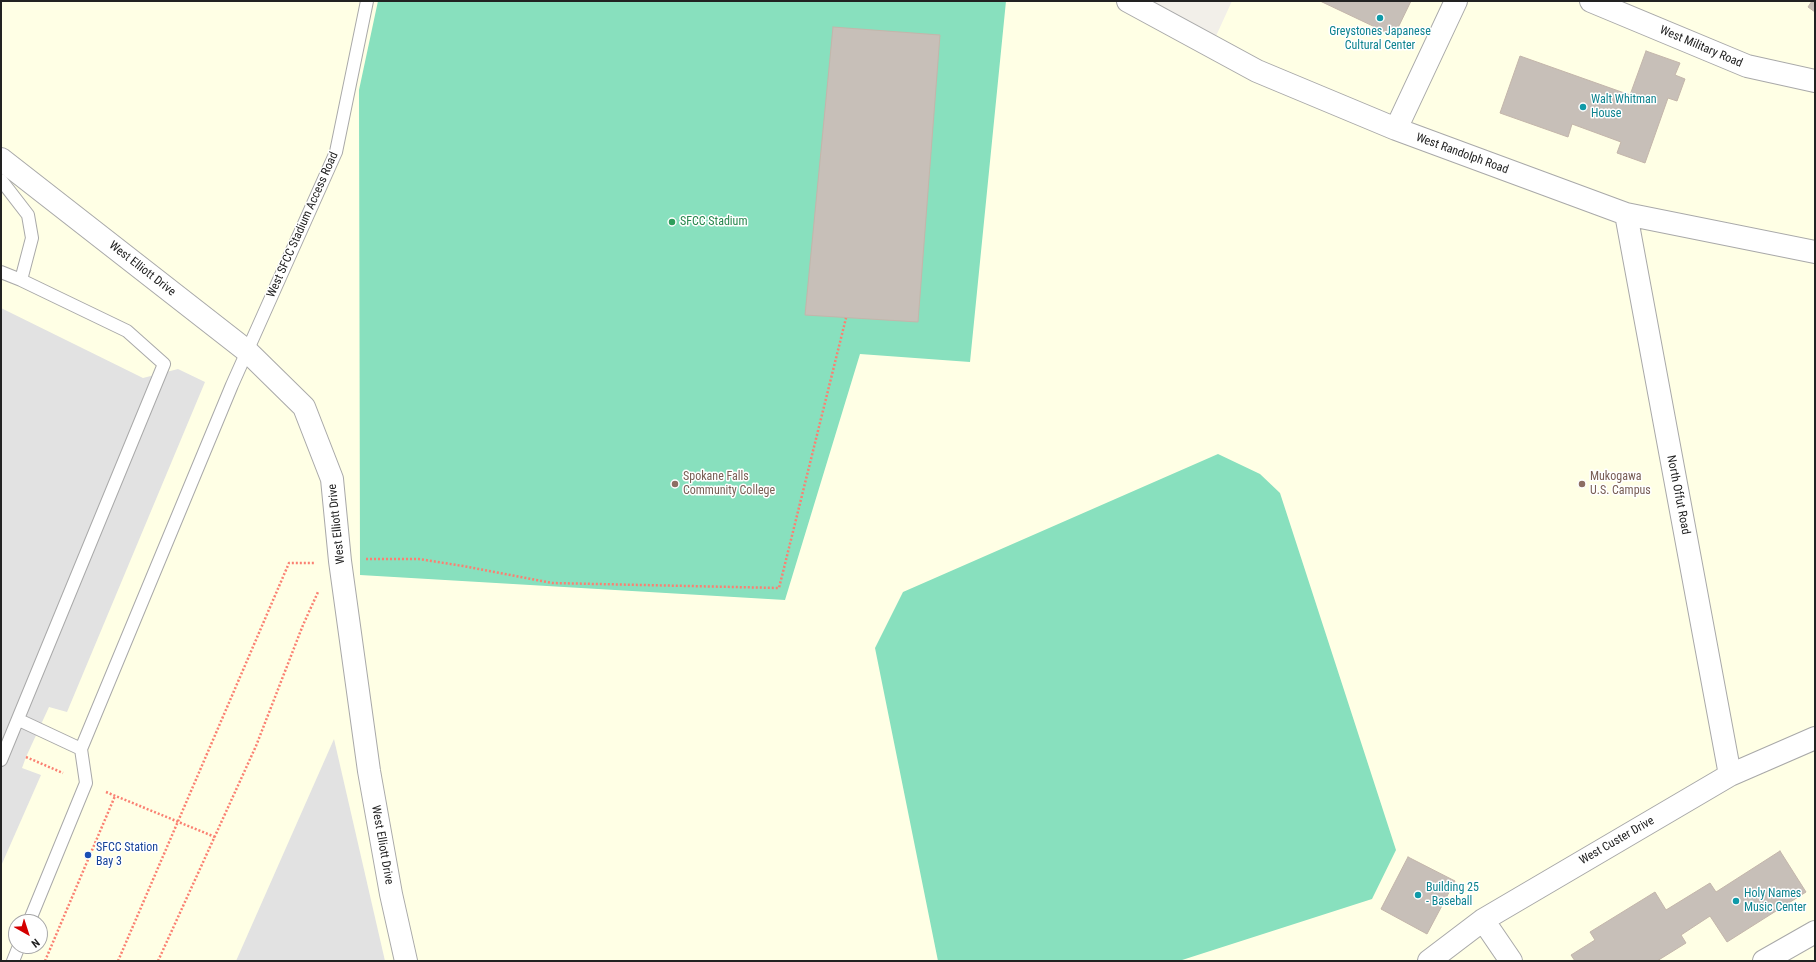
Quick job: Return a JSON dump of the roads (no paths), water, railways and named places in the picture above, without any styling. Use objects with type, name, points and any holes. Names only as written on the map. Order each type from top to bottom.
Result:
[{"type":"street","name":"West Randolph Road","points":[[1128,1],[1257,71],[1396,129],[1626,214],[1815,252]]},
{"type":"street","points":[[1396,129],[1456,1]]},
{"type":"street","name":"West Military Road","points":[[1591,1],[1747,66],[1815,81]]},
{"type":"street","name":"West Elliott Drive","points":[[1,159],[247,351],[304,407],[332,479],[340,561],[369,772],[391,894],[406,961]]},
{"type":"street","name":"North Offut Road","points":[[1626,214],[1730,775]]},
{"type":"street","name":"West Custer Drive","points":[[1429,961],[1482,920],[1730,775],[1815,738]]},
{"type":"street","points":[[1482,920],[1511,961]]},
{"type":"street","points":[[1764,961],[1815,932]]},
{"type":"lane","name":"West SFCC Stadium Access Road","points":[[81,749],[247,351],[336,152],[367,1]]},
{"type":"lane","points":[[1,180],[28,215],[32,238],[21,280]]},
{"type":"lane","points":[[1,272],[21,280],[126,332],[164,364],[19,720],[1,760]]},
{"type":"lane","points":[[19,720],[81,749],[86,783],[32,914]]},
{"type":"place","name":"Greystones Japanese Cultural Center","points":[[1380,18]]},
{"type":"place","name":"Walt Whitman House","points":[[1583,107]]},
{"type":"place","name":"SFCC Stadium","points":[[672,222]]},
{"type":"place","name":"Spokane Falls Community College","points":[[675,484]]},
{"type":"place","name":"Mukogawa U.S. Campus","points":[[1582,484]]},
{"type":"place","name":"SFCC Station Bay 3","points":[[88,855]]},
{"type":"place","name":"Building 25 - Baseball","points":[[1418,895]]},
{"type":"place","name":"Holy Names Music Center","points":[[1736,901]]}]
